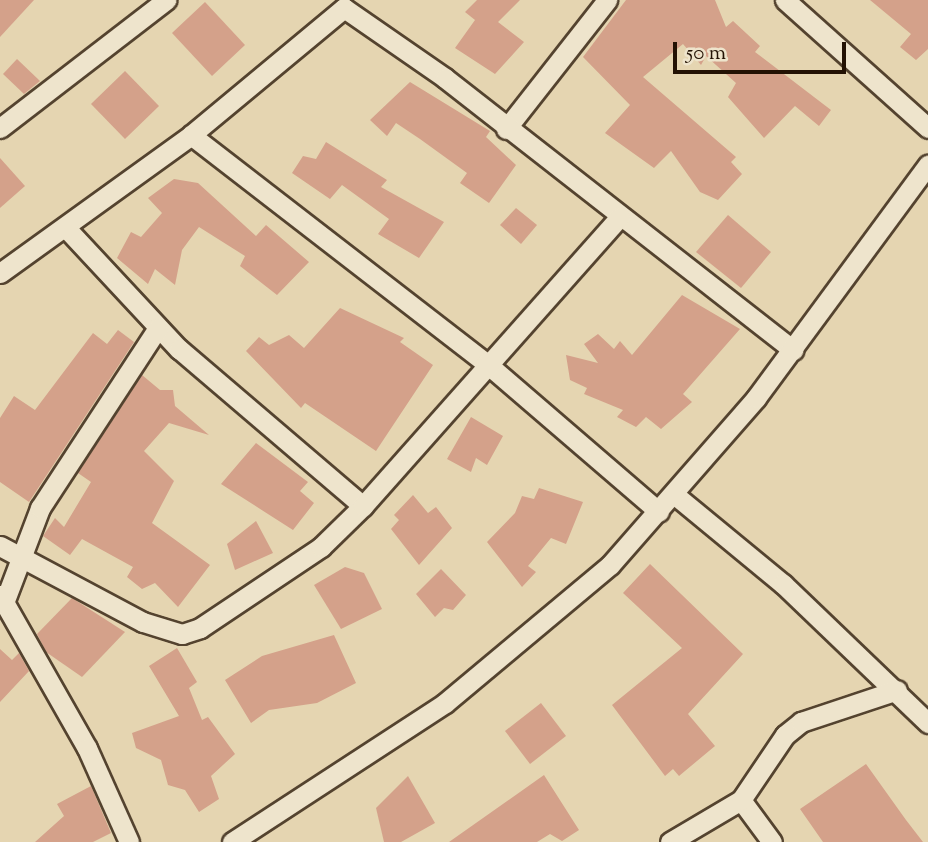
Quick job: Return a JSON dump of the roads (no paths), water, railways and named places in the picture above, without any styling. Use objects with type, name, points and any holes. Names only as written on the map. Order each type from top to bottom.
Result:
[{"type":"street","points":[[0,128],[166,0]]},
{"type":"street","points":[[506,128],[607,0]]},
{"type":"street","points":[[785,0],[928,128]]},
{"type":"street","points":[[0,273],[66,228],[191,135],[337,4],[506,128],[793,350]]},
{"type":"street","points":[[191,135],[486,363],[659,512]]},
{"type":"street","points":[[232,842],[454,695],[553,616],[675,495],[793,350],[928,165]]},
{"type":"street","points":[[0,546],[143,622],[182,634],[296,565],[363,506],[486,363],[620,217]]},
{"type":"street","points":[[66,228],[158,328],[363,506]]},
{"type":"street","points":[[129,842],[87,748],[2,599],[40,508],[158,328]]},
{"type":"street","points":[[675,495],[897,690],[928,723]]},
{"type":"street","points":[[670,842],[741,800],[785,734],[801,722],[897,690]]},
{"type":"street","points":[[741,800],[772,842]]}]
